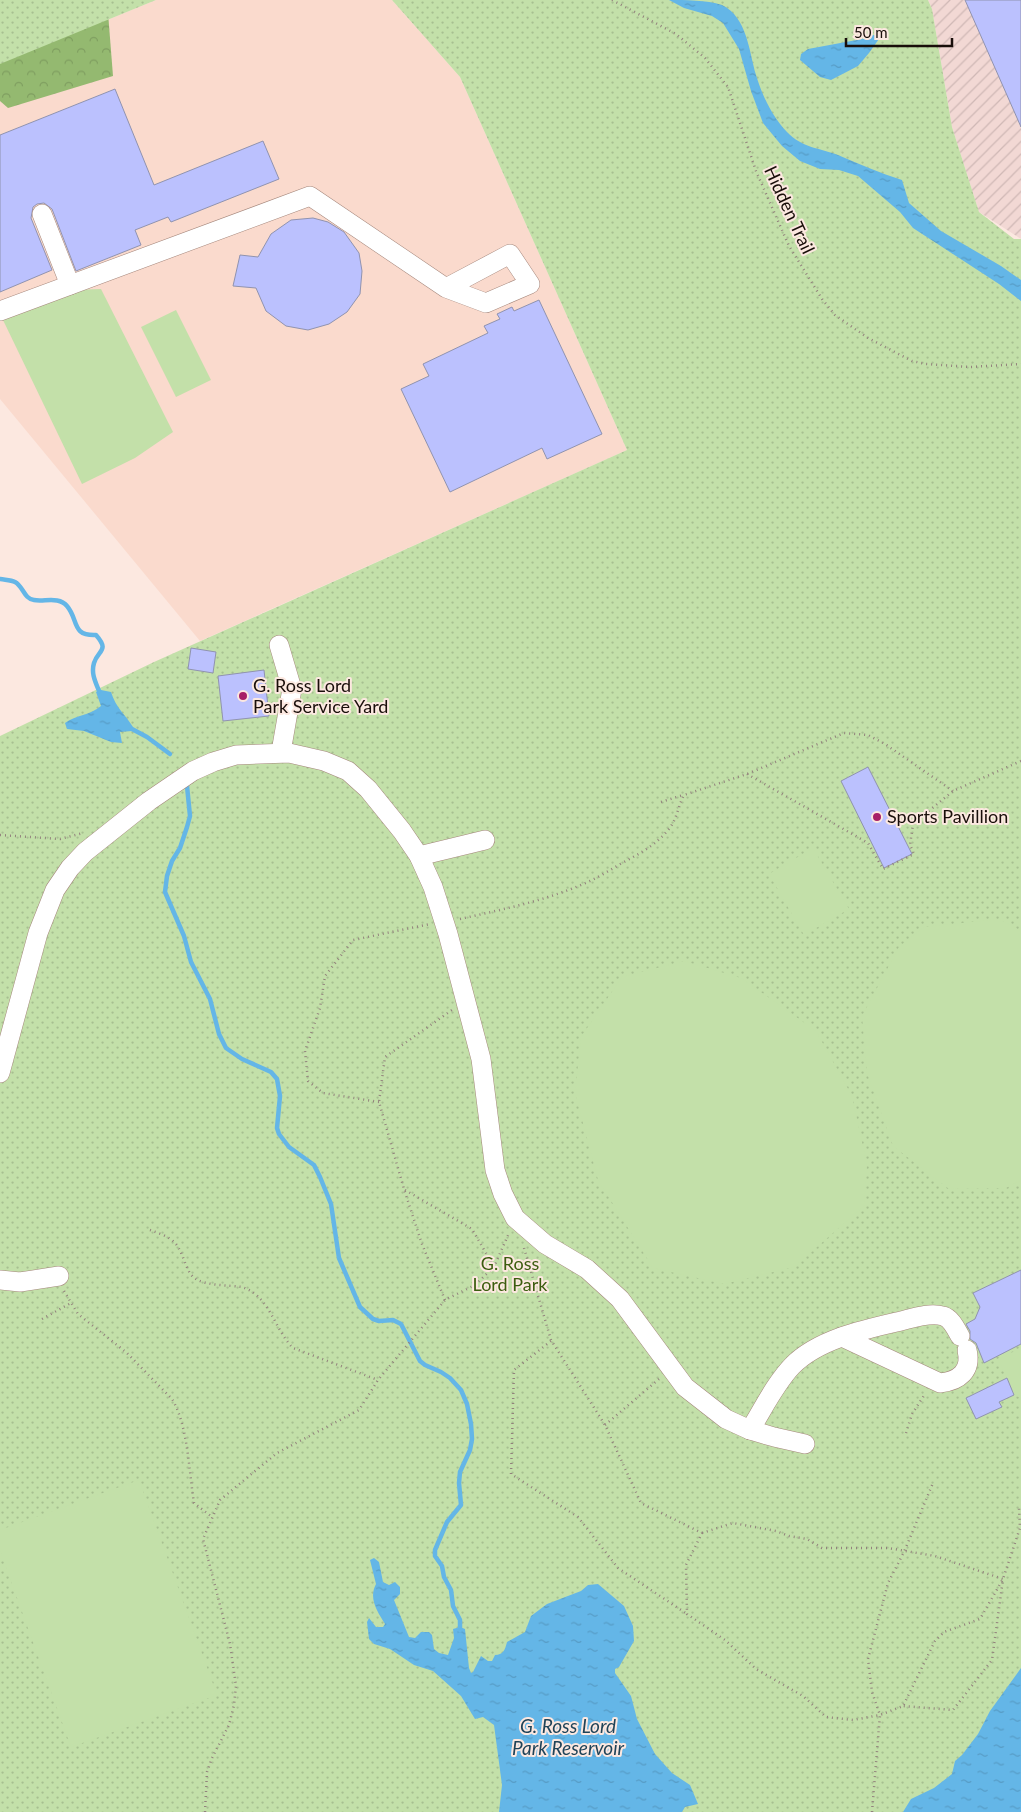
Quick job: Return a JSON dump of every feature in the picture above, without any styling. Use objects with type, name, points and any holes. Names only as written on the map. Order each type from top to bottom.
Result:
[{"type":"lane","points":[[0,311],[310,196],[446,288]]},
{"type":"lane","points":[[42,214],[70,285]]},
{"type":"lane","points":[[279,645],[292,689],[281,752]]},
{"type":"lane","points":[[0,1073],[38,932],[55,890],[70,868],[85,852],[149,801],[194,771],[213,762],[236,755],[281,752],[324,762],[348,771],[368,789],[419,856],[433,887],[466,1000],[481,1060],[496,1170],[503,1194],[516,1218],[545,1244],[587,1269],[620,1299],[685,1387],[726,1419],[750,1430],[805,1444]]},
{"type":"lane","points":[[419,856],[485,840]]},
{"type":"lane","points":[[0,1280],[20,1282],[59,1276]]},
{"type":"lane","points":[[750,1430],[771,1394],[792,1366],[808,1353],[842,1337],[865,1329],[929,1315],[944,1316],[954,1325],[969,1356],[967,1366],[961,1375],[952,1381],[940,1383],[842,1337]]},
{"type":"path","name":"Hidden Trail","points":[[612,0],[676,34],[705,58],[728,87],[756,171],[789,246],[822,299],[835,315],[868,338],[912,361],[926,364],[972,367],[1021,364]]},
{"type":"path","points":[[661,802],[747,774],[844,733],[868,735],[953,790]]},
{"type":"path","points":[[747,774],[868,843],[883,869],[914,854],[910,845],[910,833],[913,824],[953,790],[1021,761]]},
{"type":"path","points":[[379,1102],[323,1093],[308,1081],[305,1051],[320,1008],[325,976],[353,940],[520,905],[592,880],[646,850],[662,837],[670,828],[684,795]]},
{"type":"path","points":[[0,835],[60,839],[84,832]]},
{"type":"path","points":[[445,1300],[422,1244],[379,1102],[385,1057],[466,1000]]},
{"type":"path","points":[[404,1189],[472,1229],[494,1267]]},
{"type":"path","points":[[205,1812],[207,1772],[229,1725],[236,1686],[230,1644],[203,1540],[220,1500],[277,1454],[359,1410],[378,1380],[445,1300],[475,1284],[494,1267],[516,1218]]},
{"type":"path","points":[[150,1230],[164,1235],[175,1243],[180,1249],[190,1273],[196,1279],[203,1282],[242,1287],[248,1289],[261,1299],[269,1308],[286,1341],[293,1348],[378,1380]]},
{"type":"path","points":[[524,1246],[551,1340],[605,1425],[641,1503],[702,1532],[733,1523],[807,1539],[822,1548],[888,1548],[935,1556],[1003,1579]]},
{"type":"path","points":[[59,1276],[63,1290],[82,1317],[127,1352],[172,1399],[182,1424],[194,1503],[212,1517]]},
{"type":"path","points":[[42,1319],[71,1303]]},
{"type":"path","points":[[551,1340],[514,1370],[511,1474],[578,1517],[618,1568],[725,1640],[756,1669],[802,1696],[826,1717],[853,1720],[880,1715],[903,1706],[953,1710],[992,1660],[1003,1579],[1020,1528],[1019,1508]]},
{"type":"path","points":[[605,1425],[671,1370]]},
{"type":"path","points":[[906,1433],[912,1414],[934,1380]]},
{"type":"path","points":[[872,1812],[880,1715],[872,1692],[868,1659],[888,1583],[904,1552],[933,1482]]},
{"type":"path","points":[[687,1614],[686,1565],[702,1532]]},
{"type":"path","points":[[903,1706],[935,1641],[944,1632],[980,1619],[1003,1579]]},
{"type":"shaded area","points":[[156,0],[392,0],[460,77],[627,450],[200,641],[0,399],[0,64]]},
{"type":"shaded area","points":[[928,0],[1021,0],[1021,239],[979,212],[952,127],[932,9]]},
{"type":"green space","points":[[0,0],[107,0],[113,76],[8,108],[0,101]]},
{"type":"green space","points":[[0,0],[156,0],[0,64]]},
{"type":"green space","name":"G. Ross Lord Park","points":[[392,0],[928,0],[932,9],[952,127],[979,212],[1014,239],[1021,239],[1021,1812],[0,1812],[0,736],[154,662],[627,450],[460,77]]},
{"type":"green space","points":[[101,289],[173,432],[135,458],[82,484],[3,320],[72,290]]},
{"type":"green space","points":[[176,310],[211,380],[176,397],[141,327]]},
{"type":"green space","points":[[813,848],[849,909],[804,935],[769,874]]},
{"type":"green space","points":[[999,919],[1021,931],[1021,1180],[1006,1188],[949,1189],[893,1146],[867,1073],[862,1016],[899,947],[924,927]]},
{"type":"green space","points":[[684,961],[741,978],[816,1031],[852,1096],[867,1165],[864,1206],[794,1267],[724,1284],[653,1268],[598,1180],[575,1093],[581,1037],[622,977]]},
{"type":"green space","points":[[1021,1348],[1021,1398],[1014,1395],[998,1359]]},
{"type":"green space","points":[[139,1480],[217,1695],[71,1747],[0,1551],[0,1530]]},
{"type":"water","points":[[669,0],[709,2],[722,5],[730,10],[742,26],[746,36],[764,98],[787,132],[805,144],[902,180],[909,203],[941,231],[1021,280],[1021,301],[999,284],[913,228],[900,212],[858,176],[839,170],[820,169],[800,161],[782,146],[763,123],[751,91],[739,49],[723,23],[712,16],[684,8]]},
{"type":"water","points":[[873,35],[881,36],[858,66],[831,80],[820,77],[800,60],[801,54],[808,49],[862,39]]},
{"type":"water","points":[[101,690],[111,692],[118,707],[133,727],[132,731],[120,732],[122,743],[111,742],[84,731],[67,729],[65,723],[73,718],[92,712],[101,706],[96,692]]},
{"type":"water","name":"G. Ross Lord Park Reservoir","points":[[374,1558],[379,1562],[383,1582],[389,1585],[395,1582],[400,1587],[400,1594],[394,1600],[409,1637],[415,1638],[421,1632],[429,1632],[432,1635],[434,1649],[439,1653],[448,1655],[454,1638],[453,1629],[460,1627],[465,1629],[471,1673],[481,1656],[488,1661],[492,1661],[495,1655],[503,1652],[507,1642],[525,1632],[531,1616],[547,1604],[581,1591],[588,1585],[598,1584],[624,1606],[633,1626],[634,1641],[619,1667],[615,1669],[615,1673],[631,1696],[637,1719],[655,1754],[672,1773],[690,1785],[698,1804],[685,1807],[682,1812],[499,1812],[502,1785],[494,1725],[483,1717],[475,1719],[461,1696],[433,1671],[414,1665],[390,1649],[374,1644],[369,1639],[367,1622],[369,1618],[376,1627],[383,1627],[385,1624],[373,1600],[376,1584],[370,1560]]},
{"type":"water","points":[[1021,1668],[1021,1812],[903,1812],[911,1799],[934,1788],[952,1774],[955,1761],[978,1734],[990,1711]]},
{"type":"building","points":[[965,0],[1021,0],[1021,127]]},
{"type":"building","points":[[115,89],[154,185],[263,141],[279,179],[171,222],[168,217],[135,230],[141,245],[76,271],[52,209],[44,203],[37,204],[33,207],[31,218],[52,270],[0,292],[0,135]]},
{"type":"building","points":[[313,218],[328,222],[344,232],[359,253],[362,271],[360,294],[347,312],[329,324],[308,330],[286,326],[266,311],[256,288],[233,286],[240,255],[258,257],[271,234],[291,220]]},
{"type":"building","points":[[539,300],[602,434],[547,459],[542,448],[450,492],[401,389],[429,376],[423,364],[488,333],[484,326],[500,319],[497,314],[512,307],[514,311]]},
{"type":"building","points":[[191,648],[216,652],[213,673],[188,669]]},
{"type":"building","name":"G. Ross Lord Park Service Yard","points":[[264,670],[269,716],[223,721],[218,676]]},
{"type":"building","name":"Sports Pavillion","points":[[868,767],[912,854],[884,868],[841,781]]},
{"type":"building","points":[[1021,1270],[1021,1344],[984,1363],[976,1343],[970,1339],[970,1331],[966,1324],[975,1319],[980,1307],[973,1293]]},
{"type":"building","points":[[1007,1378],[1014,1395],[999,1402],[1002,1407],[976,1419],[966,1398]]},
{"type":"waterway","points":[[0,579],[15,582],[31,599],[56,600],[64,603],[71,611],[79,630],[88,635],[96,635],[103,647],[93,667],[99,691]]},
{"type":"waterway","points":[[132,729],[147,737],[170,754]]},
{"type":"waterway","points":[[187,786],[190,816],[180,848],[172,861],[167,876],[165,892],[184,936],[191,962],[210,999],[219,1034],[226,1048],[242,1059],[271,1072],[277,1079],[280,1096],[277,1128],[279,1134],[289,1147],[314,1165],[320,1177],[331,1204],[339,1258],[360,1307],[373,1319],[379,1321],[393,1320],[401,1324],[420,1361],[450,1378],[461,1390],[467,1404],[472,1439],[470,1450],[460,1472],[461,1505],[447,1522],[435,1550],[435,1556],[442,1566],[444,1577],[451,1590],[453,1606],[460,1620],[460,1630]]},
{"type":"place","name":"G. Ross Lord Park Service Yard","points":[[243,696]]},
{"type":"place","name":"Sports Pavillion","points":[[877,817]]}]
